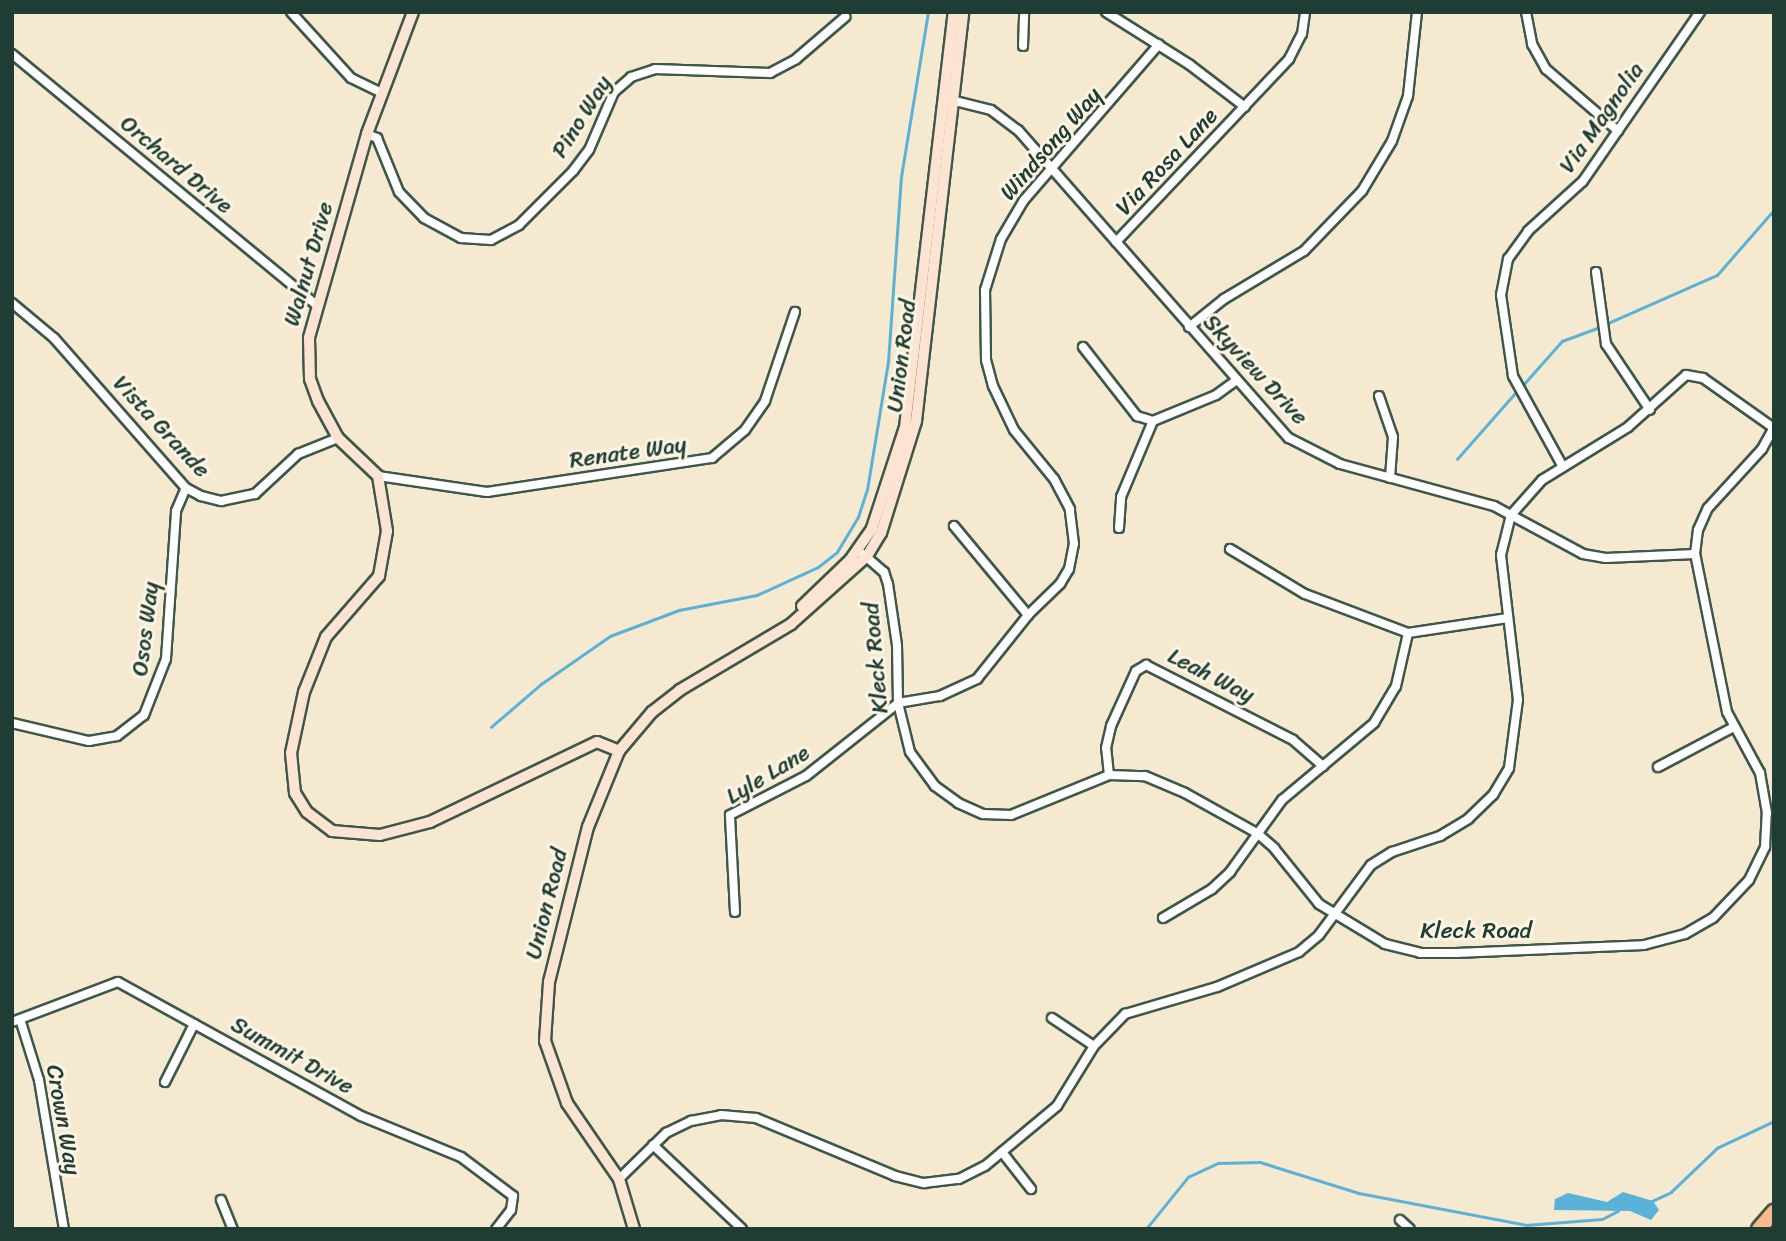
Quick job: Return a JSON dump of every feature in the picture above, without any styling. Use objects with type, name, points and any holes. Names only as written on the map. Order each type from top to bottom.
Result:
[{"type":"highway","points":[[1759,1229],[1774,1212]]},
{"type":"main road","name":"Walnut Drive","points":[[378,476],[338,438],[310,379],[309,338],[316,306],[380,92],[413,12]]},
{"type":"main road","name":"Union Road","points":[[950,99],[954,12]]},
{"type":"main road","name":"Union Road","points":[[634,1229],[618,1179],[567,1103],[545,1041],[549,982],[588,827],[619,751],[670,696],[758,644],[812,608],[863,553],[892,505],[916,421],[950,99],[963,12]]},
{"type":"main road","points":[[378,476],[387,531],[383,565],[379,576],[326,637],[304,692],[294,734],[291,771],[295,793],[307,812],[340,834],[400,832],[430,822],[597,742],[619,751]]},
{"type":"street","points":[[291,12],[351,78],[380,92]]},
{"type":"street","points":[[1023,46],[1024,12]]},
{"type":"street","points":[[1105,12],[1159,44],[1245,107]]},
{"type":"street","name":"Via Rosa Lane","points":[[1116,242],[1245,107],[1295,50],[1305,12]]},
{"type":"street","points":[[1189,327],[1224,299],[1312,244],[1362,191],[1392,141],[1408,96],[1417,12]]},
{"type":"street","points":[[1526,12],[1532,44],[1546,69],[1618,131]]},
{"type":"street","name":"Via Magnolia","points":[[1563,467],[1513,376],[1502,321],[1503,278],[1516,246],[1583,181],[1700,12]]},
{"type":"street","name":"Pino Way","points":[[367,134],[377,138],[399,192],[424,218],[461,238],[491,240],[519,225],[577,166],[596,136],[614,92],[631,77],[655,69],[769,73],[796,59],[845,17]]},
{"type":"street","name":"Windsong Way","points":[[898,703],[940,696],[977,680],[1028,615],[1060,584],[1069,569],[1073,521],[1063,493],[1004,412],[986,360],[983,320],[985,290],[1001,239],[1024,200],[1159,44]]},
{"type":"street","name":"Orchard Drive","points":[[12,54],[316,306]]},
{"type":"street","name":"Skyview Drive","points":[[950,99],[1006,120],[1052,168],[1236,381],[1289,438],[1340,464],[1476,499],[1583,554],[1606,558],[1695,554]]},
{"type":"street","points":[[1596,272],[1606,344],[1650,411]]},
{"type":"street","name":"Vista Grande","points":[[12,303],[54,338],[186,488],[221,501],[244,497],[262,490],[298,454],[338,438]]},
{"type":"street","name":"Renate Way","points":[[378,476],[487,492],[712,458],[746,430],[765,401],[795,312]]},
{"type":"street","points":[[1083,347],[1137,416],[1153,421],[1216,395],[1236,381]]},
{"type":"street","points":[[618,1179],[653,1146],[691,1121],[721,1115],[756,1118],[895,1176],[924,1183],[959,1179],[1002,1152],[1057,1106],[1094,1045],[1125,1014],[1217,987],[1299,952],[1334,915],[1371,865],[1468,819],[1493,795],[1509,768],[1518,700],[1501,555],[1511,515],[1542,480],[1650,411],[1677,380],[1695,374],[1774,428]]},
{"type":"street","points":[[1379,396],[1393,437],[1390,478]]},
{"type":"street","points":[[1119,528],[1121,498],[1153,421]]},
{"type":"street","name":"Kleck Road","points":[[863,553],[884,572],[888,584],[897,645],[898,703],[910,752],[925,775],[953,800],[983,814],[1029,811],[1109,775],[1145,776],[1185,793],[1256,834],[1274,848],[1305,891],[1334,915],[1385,944],[1420,953],[1599,948],[1674,937],[1713,918],[1749,880],[1765,847],[1763,790],[1752,756],[1734,727],[1724,701],[1695,554],[1698,530],[1708,508],[1762,450],[1774,428]]},
{"type":"street","name":"Osos Way","points":[[12,723],[89,741],[117,736],[144,715],[166,659],[176,511],[186,488]]},
{"type":"street","points":[[954,526],[1028,615]]},
{"type":"street","points":[[1230,549],[1305,594],[1408,633],[1508,618]]},
{"type":"street","points":[[1163,918],[1212,889],[1282,800],[1374,723],[1387,706],[1402,669],[1408,633]]},
{"type":"street","name":"Leah Way","points":[[1109,775],[1106,748],[1111,726],[1136,671],[1146,665],[1293,740],[1323,766]]},
{"type":"street","name":"Lyle Lane","points":[[735,912],[730,815],[806,776],[898,703]]},
{"type":"street","points":[[1658,766],[1734,727]]},
{"type":"street","points":[[1763,790],[1774,787]]},
{"type":"street","name":"Summit Drive","points":[[16,1020],[113,981],[361,1116],[448,1150],[501,1184],[513,1196],[513,1206],[496,1229]]},
{"type":"street","points":[[1052,1018],[1094,1045]]},
{"type":"street","name":"Crown Way","points":[[16,1020],[39,1080],[64,1229]]},
{"type":"street","points":[[165,1082],[194,1024]]},
{"type":"street","points":[[653,1146],[742,1229]]},
{"type":"street","points":[[1002,1152],[1031,1189]]},
{"type":"street","points":[[221,1200],[233,1229]]},
{"type":"street","points":[[1401,1220],[1410,1229]]},
{"type":"water","points":[[1623,1192],[1653,1201],[1659,1210],[1651,1220],[1630,1211],[1554,1210],[1555,1199],[1568,1193],[1607,1202]]},
{"type":"waterway","points":[[491,727],[541,684],[610,636],[679,610],[757,595],[818,567],[837,552],[858,517],[867,490],[888,362],[901,177],[928,12]]},
{"type":"waterway","points":[[1606,324],[1717,275],[1774,210]]},
{"type":"waterway","points":[[1522,386],[1562,341],[1600,327]]},
{"type":"waterway","points":[[1457,459],[1517,391]]},
{"type":"waterway","points":[[1650,1202],[1671,1192],[1717,1148],[1774,1121]]},
{"type":"waterway","points":[[1146,1229],[1188,1177],[1218,1163],[1260,1162],[1359,1193],[1526,1225],[1602,1219],[1618,1211]]}]
